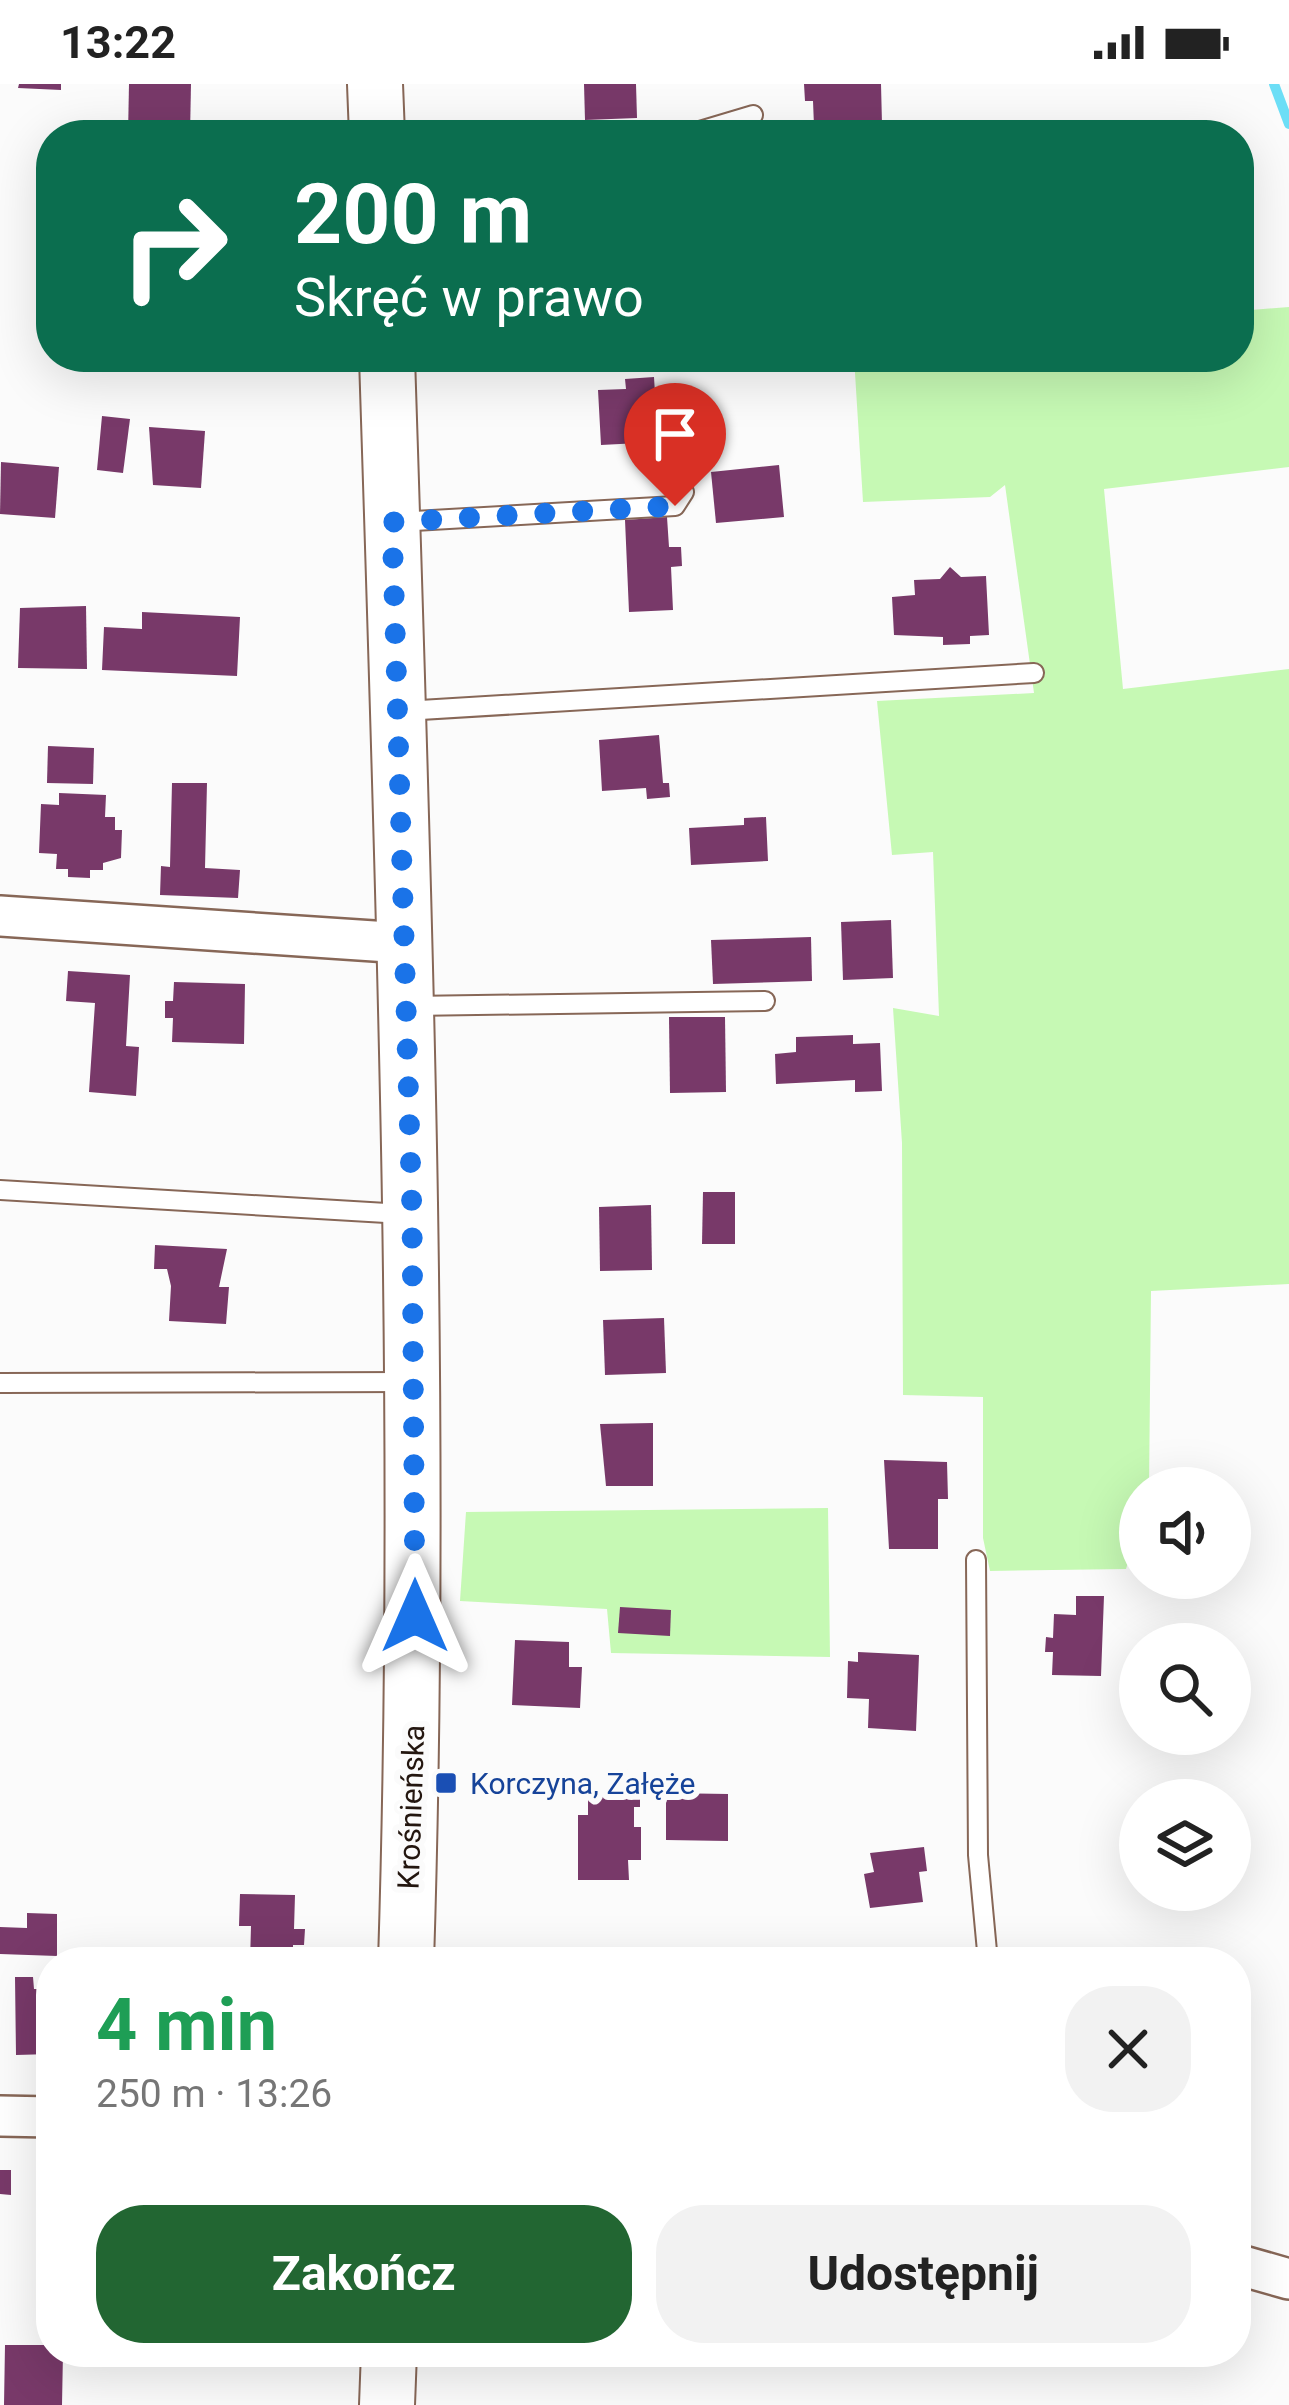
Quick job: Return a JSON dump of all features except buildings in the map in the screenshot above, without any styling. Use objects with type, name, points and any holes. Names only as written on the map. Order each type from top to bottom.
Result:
[{"type":"main road","points":[[375,84],[376,120]]},
{"type":"main road","name":"Krośnieńska","points":[[387,372],[412,1214],[416,1659],[406,1947]]},
{"type":"main road","points":[[387,2405],[388,2367]]},
{"type":"street","points":[[0,916],[404,943]]},
{"type":"street","points":[[0,2116],[36,2117]]},
{"type":"street","points":[[1251,2268],[1289,2279]]},
{"type":"lane","points":[[739,120],[753,116]]},
{"type":"lane","points":[[392,522],[675,506],[684,492]]},
{"type":"lane","points":[[398,711],[1034,673]]},
{"type":"lane","points":[[406,1006],[765,1000]]},
{"type":"lane","points":[[0,1190],[412,1214]]},
{"type":"lane","points":[[0,1383],[413,1382]]},
{"type":"lane","points":[[976,1560],[978,1855],[987,1947]]},
{"type":"green space","points":[[1289,307],[1289,467],[1104,489],[1123,689],[1289,669],[1289,1284],[1151,1291],[1149,1467],[1119,1467],[1119,1569],[990,1571],[983,1538],[983,1397],[903,1395],[902,1143],[893,1008],[939,1016],[933,852],[892,855],[877,701],[1034,693],[1005,485],[990,497],[863,502],[855,372],[1254,372],[1254,310]]},
{"type":"green space","points":[[828,1508],[830,1657],[611,1653],[607,1609],[460,1601],[466,1512]]},
{"type":"waterway","points":[[1274,84],[1289,124]]},
{"type":"place","name":"Korczyna, Załęże","points":[[446,1783]]},
{"type":"route","points":[[415,1616],[412,1214],[392,522],[675,506]]}]
